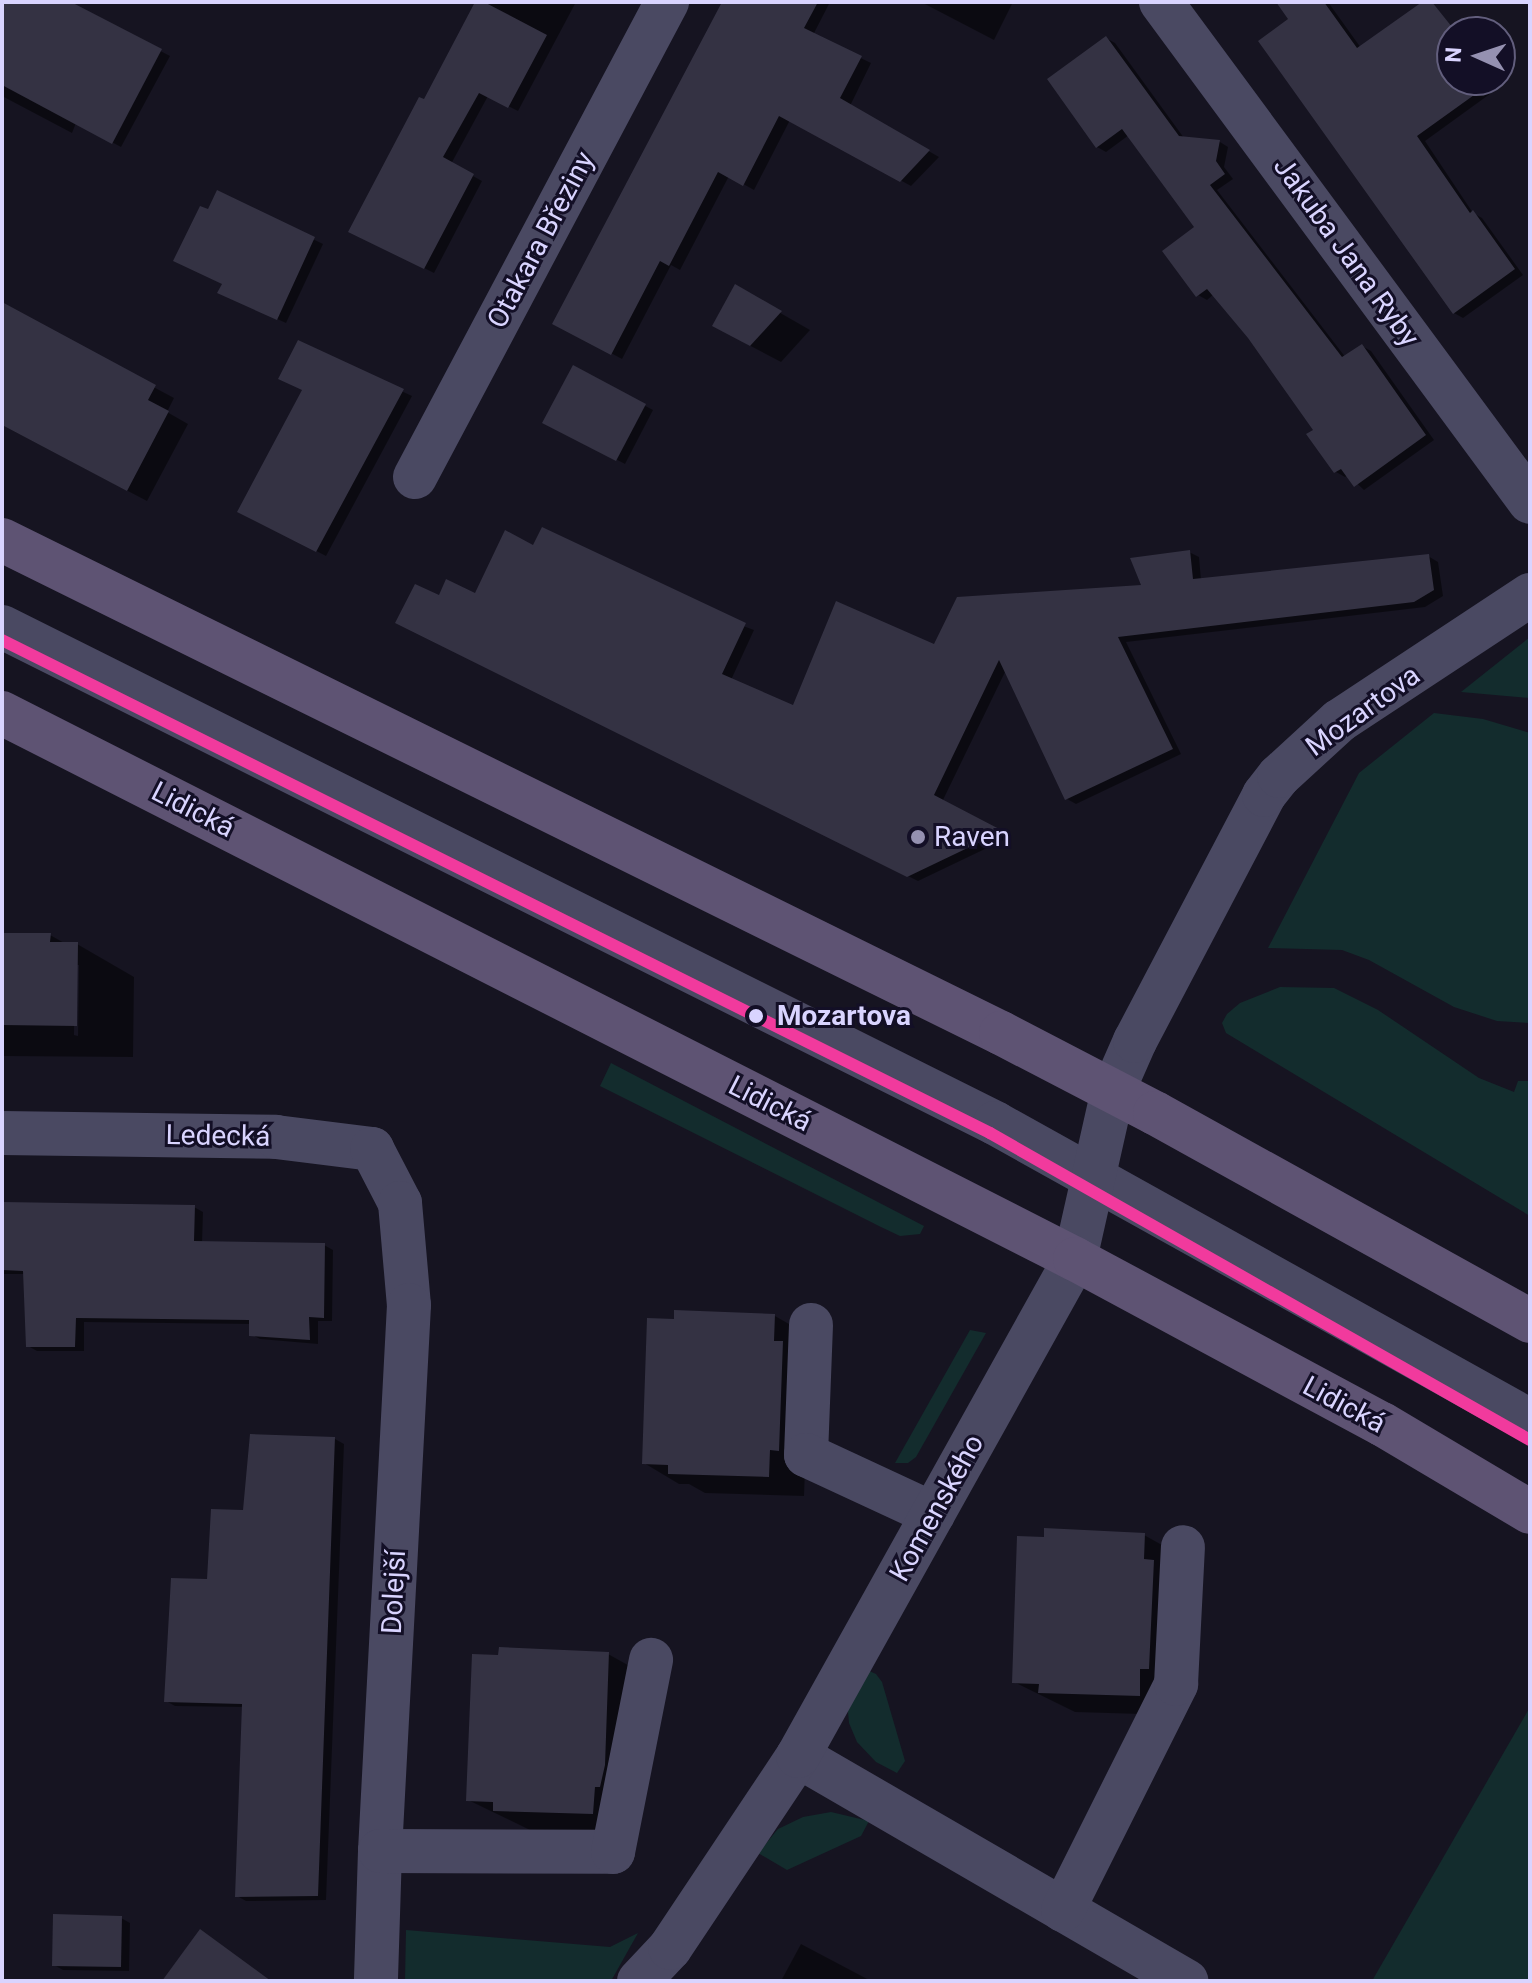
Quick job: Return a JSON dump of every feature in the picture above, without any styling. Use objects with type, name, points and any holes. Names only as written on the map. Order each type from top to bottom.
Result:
[{"type":"main road","points":[[2,540],[1113,1091],[1530,1321]]},
{"type":"main road","name":"Lidická","points":[[2,713],[1075,1259],[1382,1424],[1530,1512]]},
{"type":"street","name":"Otakara Březiny","points":[[415,477],[667,2]]},
{"type":"street","name":"Jakuba Jana Ryby","points":[[1161,2],[1530,502]]},
{"type":"street","name":"Mozartova","points":[[1075,1259],[1113,1091],[1135,1041],[1251,814],[1279,776],[1339,721],[1530,595]]},
{"type":"street","points":[[2,627],[995,1123],[1530,1421]]},
{"type":"street","name":"Ledecká","points":[[2,1133],[276,1137],[372,1149],[400,1203]]},
{"type":"street","name":"Dolejší","points":[[376,1981],[409,1305],[400,1203]]},
{"type":"street","name":"Komenského","points":[[639,1981],[670,1948],[798,1756],[1075,1259]]},
{"type":"street","points":[[811,1325],[806,1455],[933,1514]]},
{"type":"street","points":[[1063,1910],[1176,1684],[1183,1547]]},
{"type":"street","points":[[380,1851],[613,1852],[651,1660]]},
{"type":"street","points":[[798,1756],[1186,1981]]},
{"type":"green space","points":[[1530,637],[1530,698],[1461,692]]},
{"type":"green space","points":[[1434,713],[1483,719],[1530,733],[1530,1023],[1497,1021],[1454,1007],[1369,960],[1342,950],[1268,948],[1359,773]]},
{"type":"green space","points":[[1280,987],[1334,988],[1378,1010],[1479,1078],[1514,1092],[1518,1081],[1530,1081],[1530,1216],[1226,1033],[1222,1023],[1227,1014],[1240,1003]]},
{"type":"green space","points":[[611,1063],[924,1226],[920,1234],[900,1236],[600,1086]]},
{"type":"green space","points":[[970,1330],[986,1333],[916,1457],[908,1463],[895,1463]]},
{"type":"green space","points":[[858,1666],[876,1674],[882,1682],[905,1761],[897,1773],[876,1762],[857,1742],[849,1723],[847,1700]]},
{"type":"green space","points":[[1530,1707],[1530,1981],[1372,1981]]},
{"type":"green space","points":[[831,1812],[869,1821],[861,1836],[787,1870],[758,1853],[778,1829],[803,1817]]},
{"type":"green space","points":[[406,1930],[610,1947],[638,1933],[611,1981],[405,1981]]},
{"type":"building","points":[[2,2],[71,2],[162,49],[112,144],[2,85]]},
{"type":"building","points":[[475,2],[484,2],[547,35],[508,108],[479,93],[443,157],[474,174],[424,269],[348,232],[419,97],[424,99]]},
{"type":"building","points":[[722,2],[818,2],[804,28],[862,56],[840,98],[930,150],[900,182],[779,116],[743,186],[718,172],[669,266],[660,261],[611,355],[552,324]]},
{"type":"building","points":[[1276,2],[1324,2],[1357,48],[1422,2],[1432,2],[1443,16],[1436,16],[1436,96],[1473,96],[1417,136],[1470,213],[1473,210],[1515,269],[1453,314],[1258,41],[1288,19]]},
{"type":"building","points":[[1106,36],[1179,136],[1220,140],[1216,161],[1225,174],[1210,185],[1342,357],[1362,344],[1426,435],[1354,487],[1341,469],[1334,473],[1306,434],[1313,430],[1248,338],[1207,289],[1196,297],[1162,251],[1194,227],[1122,129],[1096,148],[1047,79]]},
{"type":"building","points":[[217,190],[315,237],[277,320],[217,293],[222,284],[173,261],[200,206],[208,209]]},
{"type":"building","points":[[735,284],[782,311],[750,346],[712,326]]},
{"type":"building","points":[[2,302],[156,385],[148,400],[169,411],[127,491],[2,425]]},
{"type":"building","points":[[298,340],[404,389],[316,552],[237,512],[302,390],[278,379]]},
{"type":"building","points":[[573,365],[646,404],[616,461],[542,423]]},
{"type":"building","points":[[542,527],[746,623],[722,674],[793,705],[836,601],[934,644],[957,597],[1141,585],[1130,558],[1190,550],[1193,579],[1429,554],[1434,590],[1414,602],[1118,637],[1173,749],[1065,800],[999,660],[934,795],[1003,831],[907,877],[395,623],[415,584],[439,595],[446,579],[475,593],[505,530],[533,545]]},
{"type":"building","points":[[2,933],[51,933],[50,942],[78,942],[77,1026],[2,1025]]},
{"type":"building","points":[[2,1202],[195,1205],[194,1241],[325,1243],[324,1318],[309,1317],[310,1340],[249,1336],[249,1320],[76,1318],[75,1347],[26,1347],[23,1271],[2,1270]]},
{"type":"building","points":[[674,1310],[775,1314],[774,1341],[783,1341],[779,1451],[770,1450],[769,1477],[668,1474],[668,1465],[642,1464],[647,1318],[674,1319]]},
{"type":"building","points":[[250,1434],[335,1437],[318,1896],[235,1897],[242,1704],[164,1702],[171,1578],[207,1579],[211,1509],[243,1510]]},
{"type":"building","points":[[1044,1528],[1145,1533],[1144,1559],[1154,1560],[1149,1669],[1140,1669],[1140,1696],[1038,1693],[1039,1684],[1012,1683],[1017,1536],[1044,1537]]},
{"type":"building","points":[[499,1647],[609,1652],[605,1765],[600,1787],[595,1787],[593,1814],[493,1811],[493,1802],[466,1801],[472,1654],[498,1655]]},
{"type":"building","points":[[53,1914],[122,1916],[121,1967],[52,1966]]},
{"type":"building","points":[[200,1929],[271,1981],[162,1981]]},
{"type":"transit line","points":[[2,640],[990,1133],[1530,1440]]},
{"type":"place","name":"Raven","points":[[918,837]]},
{"type":"place","name":"Mozartova","points":[[756,1016]]}]
